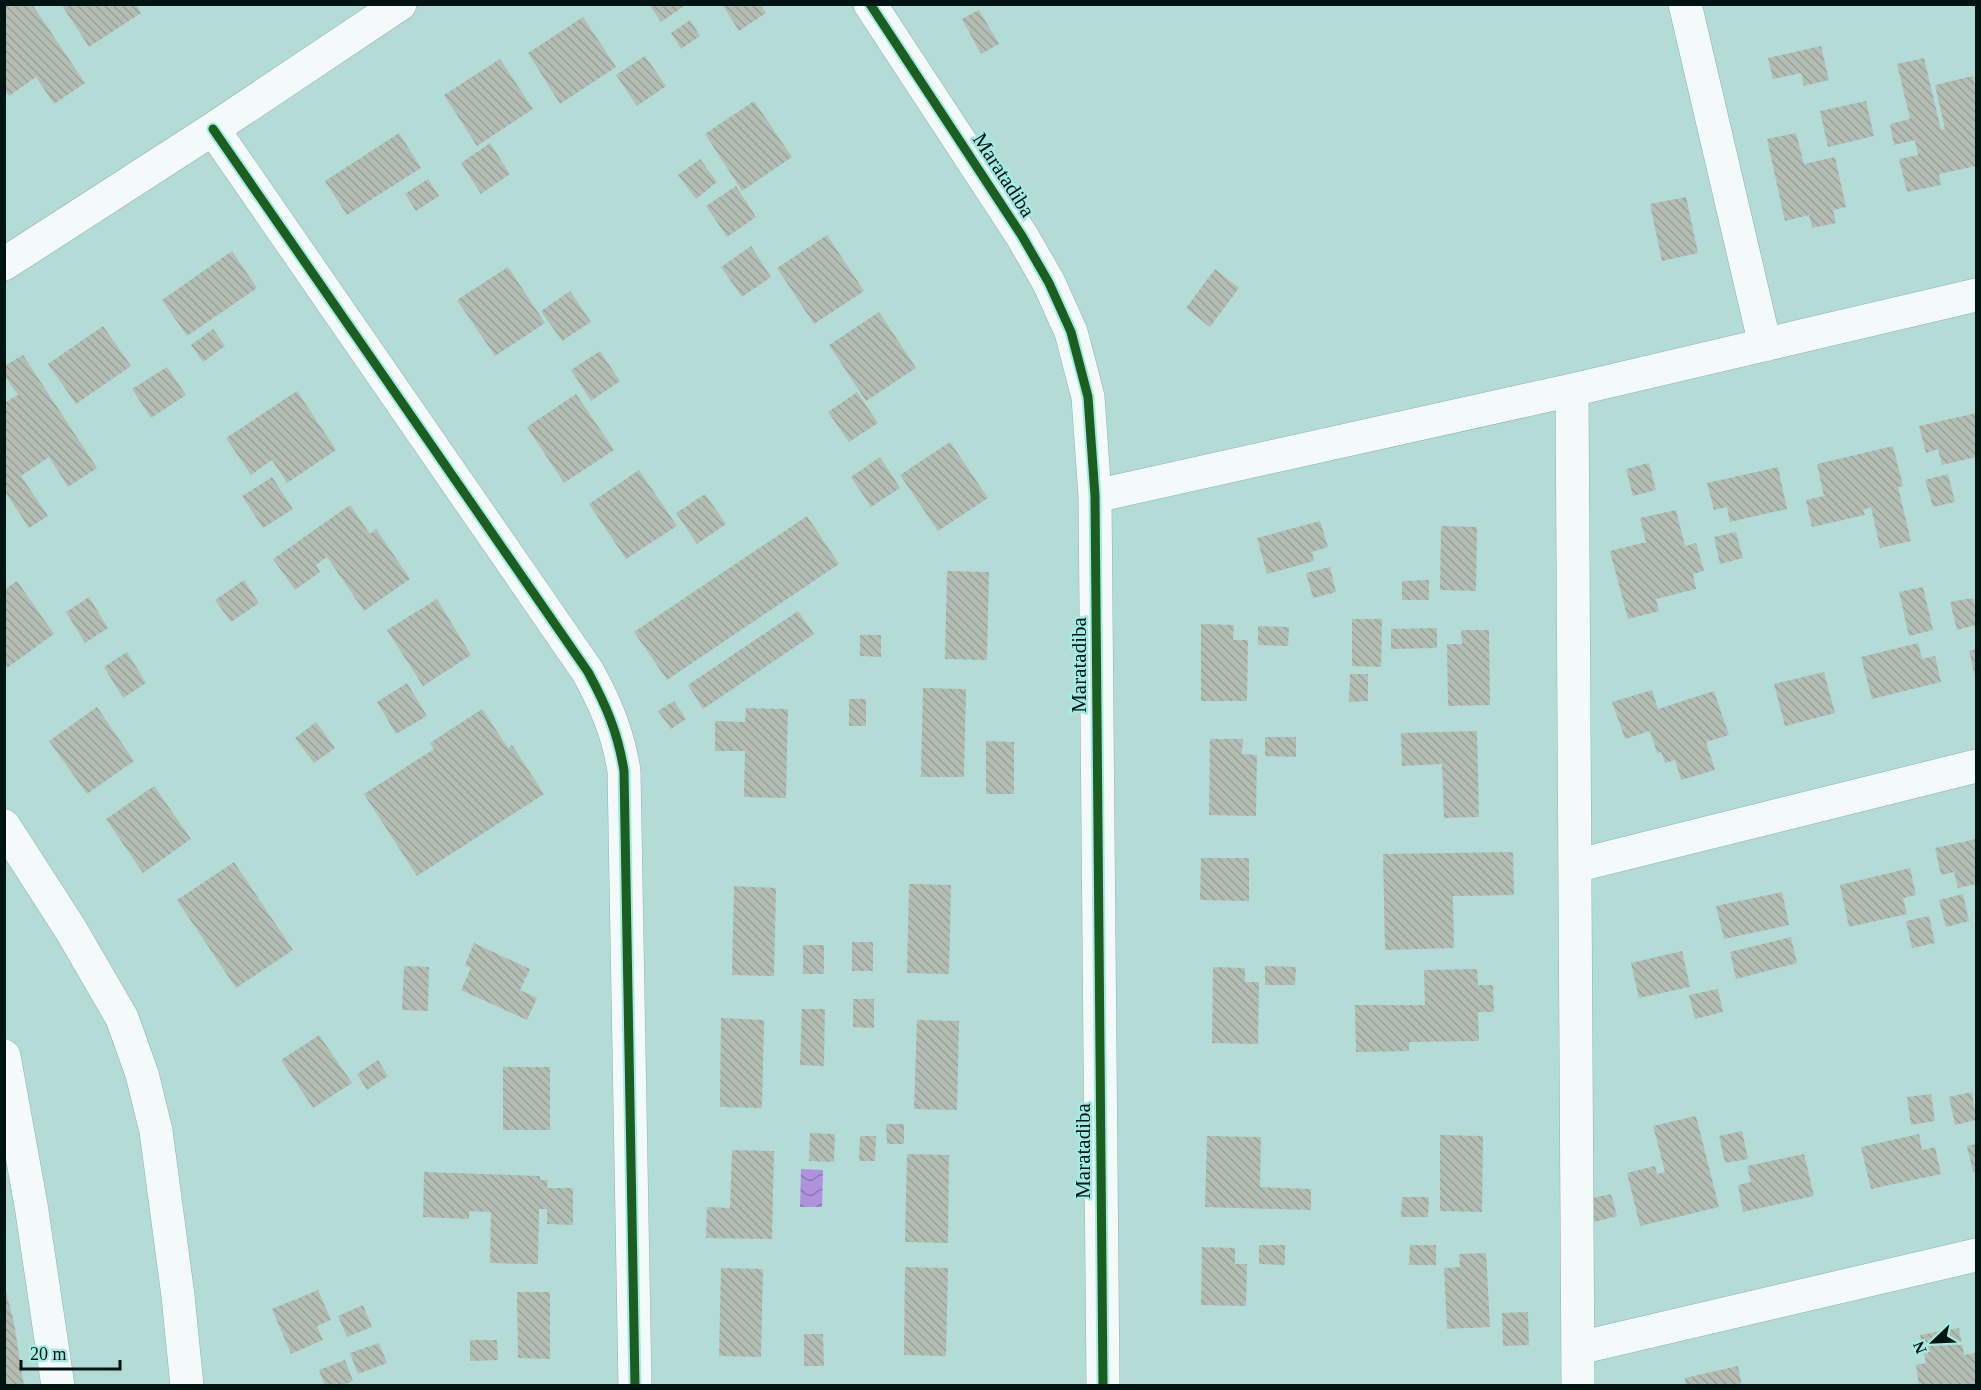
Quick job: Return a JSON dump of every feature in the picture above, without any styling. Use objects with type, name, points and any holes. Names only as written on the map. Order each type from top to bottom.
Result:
[{"type":"street","points":[[4,264],[213,129],[400,4]]},
{"type":"street","name":"Maratadiba","points":[[870,4],[1022,236],[1049,283],[1071,332],[1089,398],[1095,496],[1103,1386]]},
{"type":"street","points":[[1684,4],[1765,345]]},
{"type":"street","points":[[213,129],[588,672],[608,712],[620,744],[624,782],[635,1386]]},
{"type":"street","points":[[1095,496],[1572,390],[1977,295]]},
{"type":"street","points":[[1572,390],[1578,1386]]},
{"type":"street","points":[[1575,866],[1977,766]]},
{"type":"street","points":[[4,826],[71,930],[122,1018],[142,1074],[156,1131],[178,1296],[187,1386]]},
{"type":"street","points":[[4,1056],[18,1207],[58,1386]]},
{"type":"street","points":[[1579,1348],[1977,1255]]},
{"type":"water","points":[[801,1169],[823,1170],[822,1207],[800,1207]]},
{"type":"building","points":[[4,4],[32,4],[85,83],[54,104],[36,77],[9,96],[4,89]]},
{"type":"building","points":[[61,4],[136,4],[141,13],[89,47]]},
{"type":"building","points":[[649,4],[687,4],[661,22]]},
{"type":"building","points":[[722,4],[760,4],[766,13],[739,31]]},
{"type":"building","points":[[979,10],[999,44],[981,54],[962,19]]},
{"type":"building","points":[[583,17],[616,67],[560,104],[528,53]]},
{"type":"building","points":[[690,20],[700,36],[681,49],[671,33]]},
{"type":"building","points":[[1821,46],[1829,80],[1804,86],[1801,73],[1773,79],[1768,58]]},
{"type":"building","points":[[645,56],[666,86],[637,106],[616,75]]},
{"type":"building","points":[[1924,58],[1941,130],[1945,129],[1935,85],[1973,76],[1976,91],[1976,166],[1939,174],[1941,185],[1907,192],[1899,159],[1918,155],[1915,140],[1894,145],[1890,124],[1910,119],[1897,64]]},
{"type":"building","points":[[500,59],[533,109],[477,146],[444,95]]},
{"type":"building","points":[[754,101],[792,157],[742,191],[705,134]]},
{"type":"building","points":[[1866,101],[1874,136],[1828,147],[1820,111]]},
{"type":"building","points":[[399,133],[421,168],[347,215],[325,181]]},
{"type":"building","points":[[1796,133],[1804,164],[1835,157],[1846,207],[1833,210],[1836,223],[1812,228],[1809,215],[1785,221],[1767,139]]},
{"type":"building","points":[[490,143],[510,174],[481,194],[461,163]]},
{"type":"building","points":[[700,159],[717,182],[696,199],[678,175]]},
{"type":"building","points":[[428,179],[439,196],[416,211],[405,194]]},
{"type":"building","points":[[736,186],[756,217],[727,237],[706,206]]},
{"type":"building","points":[[1686,197],[1698,253],[1662,261],[1650,204]]},
{"type":"building","points":[[827,235],[864,291],[814,324],[777,268]]},
{"type":"building","points":[[751,246],[771,277],[742,297],[721,267]]},
{"type":"building","points":[[232,251],[257,288],[187,336],[162,300]]},
{"type":"building","points":[[508,267],[545,323],[495,356],[457,300]]},
{"type":"building","points":[[1215,269],[1239,288],[1210,327],[1186,308]]},
{"type":"building","points":[[570,291],[591,322],[562,341],[541,311]]},
{"type":"building","points":[[879,312],[916,368],[866,401],[829,345]]},
{"type":"building","points":[[103,326],[131,366],[76,404],[48,364]]},
{"type":"building","points":[[213,329],[225,346],[203,362],[191,345]]},
{"type":"building","points":[[600,351],[620,381],[591,401],[571,370]]},
{"type":"building","points":[[23,355],[97,468],[68,487],[49,457],[21,476],[48,516],[29,528],[4,490],[4,403],[18,395],[4,375],[4,366]]},
{"type":"building","points":[[167,367],[186,395],[151,418],[132,389]]},
{"type":"building","points":[[297,391],[336,450],[287,483],[272,460],[251,475],[226,438]]},
{"type":"building","points":[[857,392],[878,423],[849,442],[828,412]]},
{"type":"building","points":[[576,394],[614,450],[564,483],[527,427]]},
{"type":"building","points":[[1976,413],[1976,457],[1942,465],[1938,449],[1926,453],[1919,426]]},
{"type":"building","points":[[950,442],[988,498],[938,531],[900,475]]},
{"type":"building","points":[[1893,446],[1903,486],[1898,487],[1911,541],[1880,548],[1871,507],[1863,510],[1865,515],[1812,527],[1806,500],[1824,496],[1817,464]]},
{"type":"building","points":[[880,457],[900,488],[871,507],[851,477]]},
{"type":"building","points":[[1649,463],[1656,490],[1633,496],[1626,469]]},
{"type":"building","points":[[1778,467],[1787,509],[1730,522],[1727,507],[1714,510],[1707,483]]},
{"type":"building","points":[[639,470],[677,526],[626,559],[589,504]]},
{"type":"building","points":[[1948,474],[1955,502],[1933,507],[1925,480]]},
{"type":"building","points":[[272,477],[293,509],[263,528],[242,496]]},
{"type":"building","points":[[705,494],[726,524],[697,544],[676,513]]},
{"type":"building","points":[[350,505],[370,534],[376,529],[410,579],[364,611],[327,557],[316,565],[320,572],[295,590],[273,559]]},
{"type":"building","points":[[1676,510],[1685,546],[1696,543],[1704,571],[1693,574],[1696,589],[1656,599],[1659,611],[1628,619],[1610,551],[1646,542],[1640,518]]},
{"type":"building","points":[[807,516],[839,564],[667,680],[634,632]]},
{"type":"building","points":[[1320,521],[1328,547],[1312,552],[1314,561],[1267,574],[1257,538]]},
{"type":"building","points":[[1441,526],[1477,527],[1476,591],[1440,590]]},
{"type":"building","points":[[1736,532],[1743,558],[1720,564],[1714,537]]},
{"type":"building","points":[[1330,567],[1336,592],[1313,598],[1306,573]]},
{"type":"building","points":[[947,571],[989,572],[987,660],[945,659]]},
{"type":"building","points":[[244,580],[259,603],[231,622],[215,600]]},
{"type":"building","points":[[1429,580],[1429,600],[1402,600],[1402,581]]},
{"type":"building","points":[[17,581],[54,634],[7,668],[4,664],[4,590]]},
{"type":"building","points":[[1923,587],[1933,630],[1909,636],[1899,592]]},
{"type":"building","points":[[89,597],[108,628],[85,643],[66,612]]},
{"type":"building","points":[[1973,598],[1976,625],[1957,630],[1950,602]]},
{"type":"building","points":[[437,599],[471,655],[423,686],[387,630]]},
{"type":"building","points":[[798,611],[814,634],[703,709],[688,685]]},
{"type":"building","points":[[1352,619],[1382,619],[1381,667],[1352,666]]},
{"type":"building","points":[[1201,624],[1234,625],[1233,640],[1248,640],[1247,701],[1201,701]]},
{"type":"building","points":[[1258,626],[1289,627],[1288,646],[1258,645]]},
{"type":"building","points":[[1437,628],[1437,648],[1391,649],[1391,629]]},
{"type":"building","points":[[1461,630],[1489,630],[1490,705],[1448,706],[1447,644],[1462,644]]},
{"type":"building","points":[[860,635],[881,635],[881,657],[860,656]]},
{"type":"building","points":[[1918,643],[1922,659],[1935,656],[1941,682],[1872,699],[1861,657]]},
{"type":"building","points":[[1976,649],[1976,677],[1975,677],[1969,651]]},
{"type":"building","points":[[127,652],[146,683],[123,698],[104,667]]},
{"type":"building","points":[[1824,672],[1835,713],[1785,726],[1774,684]]},
{"type":"building","points":[[1350,674],[1368,674],[1368,701],[1349,702]]},
{"type":"building","points":[[407,683],[427,716],[396,734],[377,702]]},
{"type":"building","points":[[923,688],[966,689],[964,777],[921,777]]},
{"type":"building","points":[[1652,690],[1658,709],[1714,691],[1729,735],[1706,742],[1715,770],[1681,780],[1675,760],[1665,763],[1661,752],[1657,753],[1650,731],[1625,739],[1612,702]]},
{"type":"building","points":[[849,699],[866,699],[866,726],[849,726]]},
{"type":"building","points":[[674,701],[686,719],[671,729],[658,711]]},
{"type":"building","points":[[97,707],[134,761],[87,794],[49,741]]},
{"type":"building","points":[[746,708],[788,709],[786,798],[744,797],[745,751],[715,751],[715,721],[745,722]]},
{"type":"building","points":[[482,709],[508,748],[512,745],[544,794],[417,876],[364,794],[434,749],[430,743]]},
{"type":"building","points":[[316,722],[335,748],[314,763],[295,738]]},
{"type":"building","points":[[1477,731],[1479,817],[1444,818],[1442,764],[1402,766],[1401,733]]},
{"type":"building","points":[[1265,737],[1296,737],[1296,757],[1265,756]]},
{"type":"building","points":[[1210,739],[1243,739],[1242,754],[1257,755],[1256,816],[1209,815]]},
{"type":"building","points":[[986,741],[1014,742],[1014,794],[986,794]]},
{"type":"building","points":[[154,786],[191,839],[143,873],[106,819]]},
{"type":"building","points":[[1976,839],[1976,884],[1958,888],[1954,872],[1941,875],[1935,848]]},
{"type":"building","points":[[1513,852],[1514,895],[1453,896],[1454,948],[1385,950],[1383,854]]},
{"type":"building","points":[[1201,858],[1249,858],[1249,901],[1200,900]]},
{"type":"building","points":[[234,862],[293,950],[236,988],[177,900]]},
{"type":"building","points":[[1910,868],[1916,895],[1903,898],[1907,914],[1849,927],[1840,885]]},
{"type":"building","points":[[909,884],[951,885],[949,974],[907,973]]},
{"type":"building","points":[[734,886],[776,888],[774,976],[732,975]]},
{"type":"building","points":[[1782,892],[1789,925],[1724,939],[1716,906]]},
{"type":"building","points":[[1963,894],[1969,921],[1946,927],[1939,900]]},
{"type":"building","points":[[1929,916],[1935,943],[1912,948],[1906,921]]},
{"type":"building","points":[[1791,937],[1797,963],[1736,979],[1730,952]]},
{"type":"building","points":[[852,942],[873,942],[873,971],[852,971]]},
{"type":"building","points":[[474,943],[530,969],[520,990],[537,998],[527,1020],[461,990],[471,968],[465,965]]},
{"type":"building","points":[[803,945],[824,945],[824,974],[803,974]]},
{"type":"building","points":[[1682,951],[1690,987],[1639,998],[1631,963]]},
{"type":"building","points":[[404,966],[429,967],[428,1011],[402,1010]]},
{"type":"building","points":[[1265,966],[1296,967],[1295,985],[1265,985]]},
{"type":"building","points":[[1213,967],[1245,968],[1245,982],[1259,982],[1258,1044],[1212,1043]]},
{"type":"building","points":[[1477,969],[1478,985],[1493,985],[1494,1012],[1478,1012],[1479,1041],[1409,1042],[1409,1051],[1356,1052],[1355,1005],[1425,1005],[1424,970]]},
{"type":"building","points":[[1718,989],[1723,1012],[1695,1019],[1689,995]]},
{"type":"building","points":[[853,999],[874,999],[874,1028],[853,1027]]},
{"type":"building","points":[[802,1009],[825,1009],[824,1066],[800,1065]]},
{"type":"building","points":[[721,1018],[764,1020],[762,1108],[720,1107]]},
{"type":"building","points":[[917,1020],[959,1021],[957,1110],[914,1109]]},
{"type":"building","points":[[319,1035],[352,1083],[313,1108],[281,1060]]},
{"type":"building","points":[[378,1060],[388,1076],[367,1090],[357,1074]]},
{"type":"building","points":[[503,1067],[550,1067],[550,1130],[503,1130]]},
{"type":"building","points":[[1972,1092],[1976,1120],[1955,1125],[1949,1097]]},
{"type":"building","points":[[1931,1094],[1935,1121],[1911,1125],[1907,1097]]},
{"type":"building","points":[[1696,1116],[1719,1207],[1640,1226],[1627,1173],[1655,1166],[1657,1174],[1665,1172],[1653,1126]]},
{"type":"building","points":[[886,1124],[904,1124],[904,1144],[887,1144]]},
{"type":"building","points":[[1742,1131],[1748,1159],[1725,1163],[1719,1136]]},
{"type":"building","points":[[810,1133],[835,1134],[834,1162],[809,1161]]},
{"type":"building","points":[[1919,1134],[1922,1150],[1935,1147],[1941,1174],[1871,1189],[1861,1147]]},
{"type":"building","points":[[1440,1135],[1483,1136],[1482,1212],[1440,1211]]},
{"type":"building","points":[[860,1136],[876,1136],[875,1161],[859,1161]]},
{"type":"building","points":[[1207,1136],[1261,1137],[1260,1187],[1311,1189],[1311,1210],[1205,1207]]},
{"type":"building","points":[[1976,1144],[1976,1171],[1973,1172],[1967,1146]]},
{"type":"building","points":[[732,1150],[774,1151],[772,1239],[706,1238],[707,1207],[730,1208]]},
{"type":"building","points":[[907,1154],[949,1155],[948,1243],[905,1242]]},
{"type":"building","points":[[1804,1154],[1814,1196],[1743,1212],[1738,1185],[1751,1182],[1747,1166]]},
{"type":"building","points":[[424,1172],[540,1176],[540,1180],[548,1180],[547,1188],[573,1188],[573,1225],[547,1224],[547,1209],[539,1209],[538,1264],[490,1263],[491,1212],[469,1211],[469,1219],[423,1217]]},
{"type":"building","points":[[1611,1194],[1617,1216],[1590,1223],[1584,1200]]},
{"type":"building","points":[[1402,1197],[1429,1197],[1428,1217],[1401,1217]]},
{"type":"building","points":[[1259,1245],[1285,1245],[1285,1265],[1259,1264]]},
{"type":"building","points":[[1410,1245],[1436,1245],[1436,1265],[1409,1265]]},
{"type":"building","points":[[1202,1247],[1235,1248],[1235,1264],[1247,1264],[1246,1306],[1201,1305]]},
{"type":"building","points":[[1486,1253],[1490,1327],[1447,1329],[1444,1268],[1460,1267],[1459,1254]]},
{"type":"building","points":[[905,1267],[948,1268],[946,1356],[904,1355]]},
{"type":"building","points":[[721,1268],[763,1269],[761,1357],[719,1356]]},
{"type":"building","points":[[318,1290],[331,1320],[317,1326],[323,1340],[291,1354],[272,1309]]},
{"type":"building","points":[[4,1291],[6,1291],[14,1323],[24,1386],[4,1386]]},
{"type":"building","points":[[517,1292],[550,1292],[550,1359],[518,1358]]},
{"type":"building","points":[[363,1305],[372,1327],[347,1337],[338,1316]]},
{"type":"building","points":[[1528,1312],[1529,1345],[1503,1346],[1502,1313]]},
{"type":"building","points":[[1959,1328],[1964,1355],[1976,1353],[1976,1386],[1919,1386],[1916,1365],[1926,1363],[1920,1335]]},
{"type":"building","points":[[804,1334],[823,1334],[824,1366],[804,1366]]},
{"type":"building","points":[[470,1340],[497,1340],[498,1360],[470,1361]]},
{"type":"building","points":[[379,1343],[387,1363],[358,1374],[350,1353]]},
{"type":"building","points":[[345,1360],[353,1381],[341,1386],[325,1386],[319,1370]]},
{"type":"building","points":[[1738,1366],[1742,1386],[1686,1386],[1685,1378]]},
{"type":"cycle path","points":[[870,4],[1022,236],[1049,283],[1071,332],[1088,397],[1095,496],[1103,1386]]},
{"type":"cycle path","points":[[213,129],[588,672],[615,732],[624,771],[635,1386]]}]
